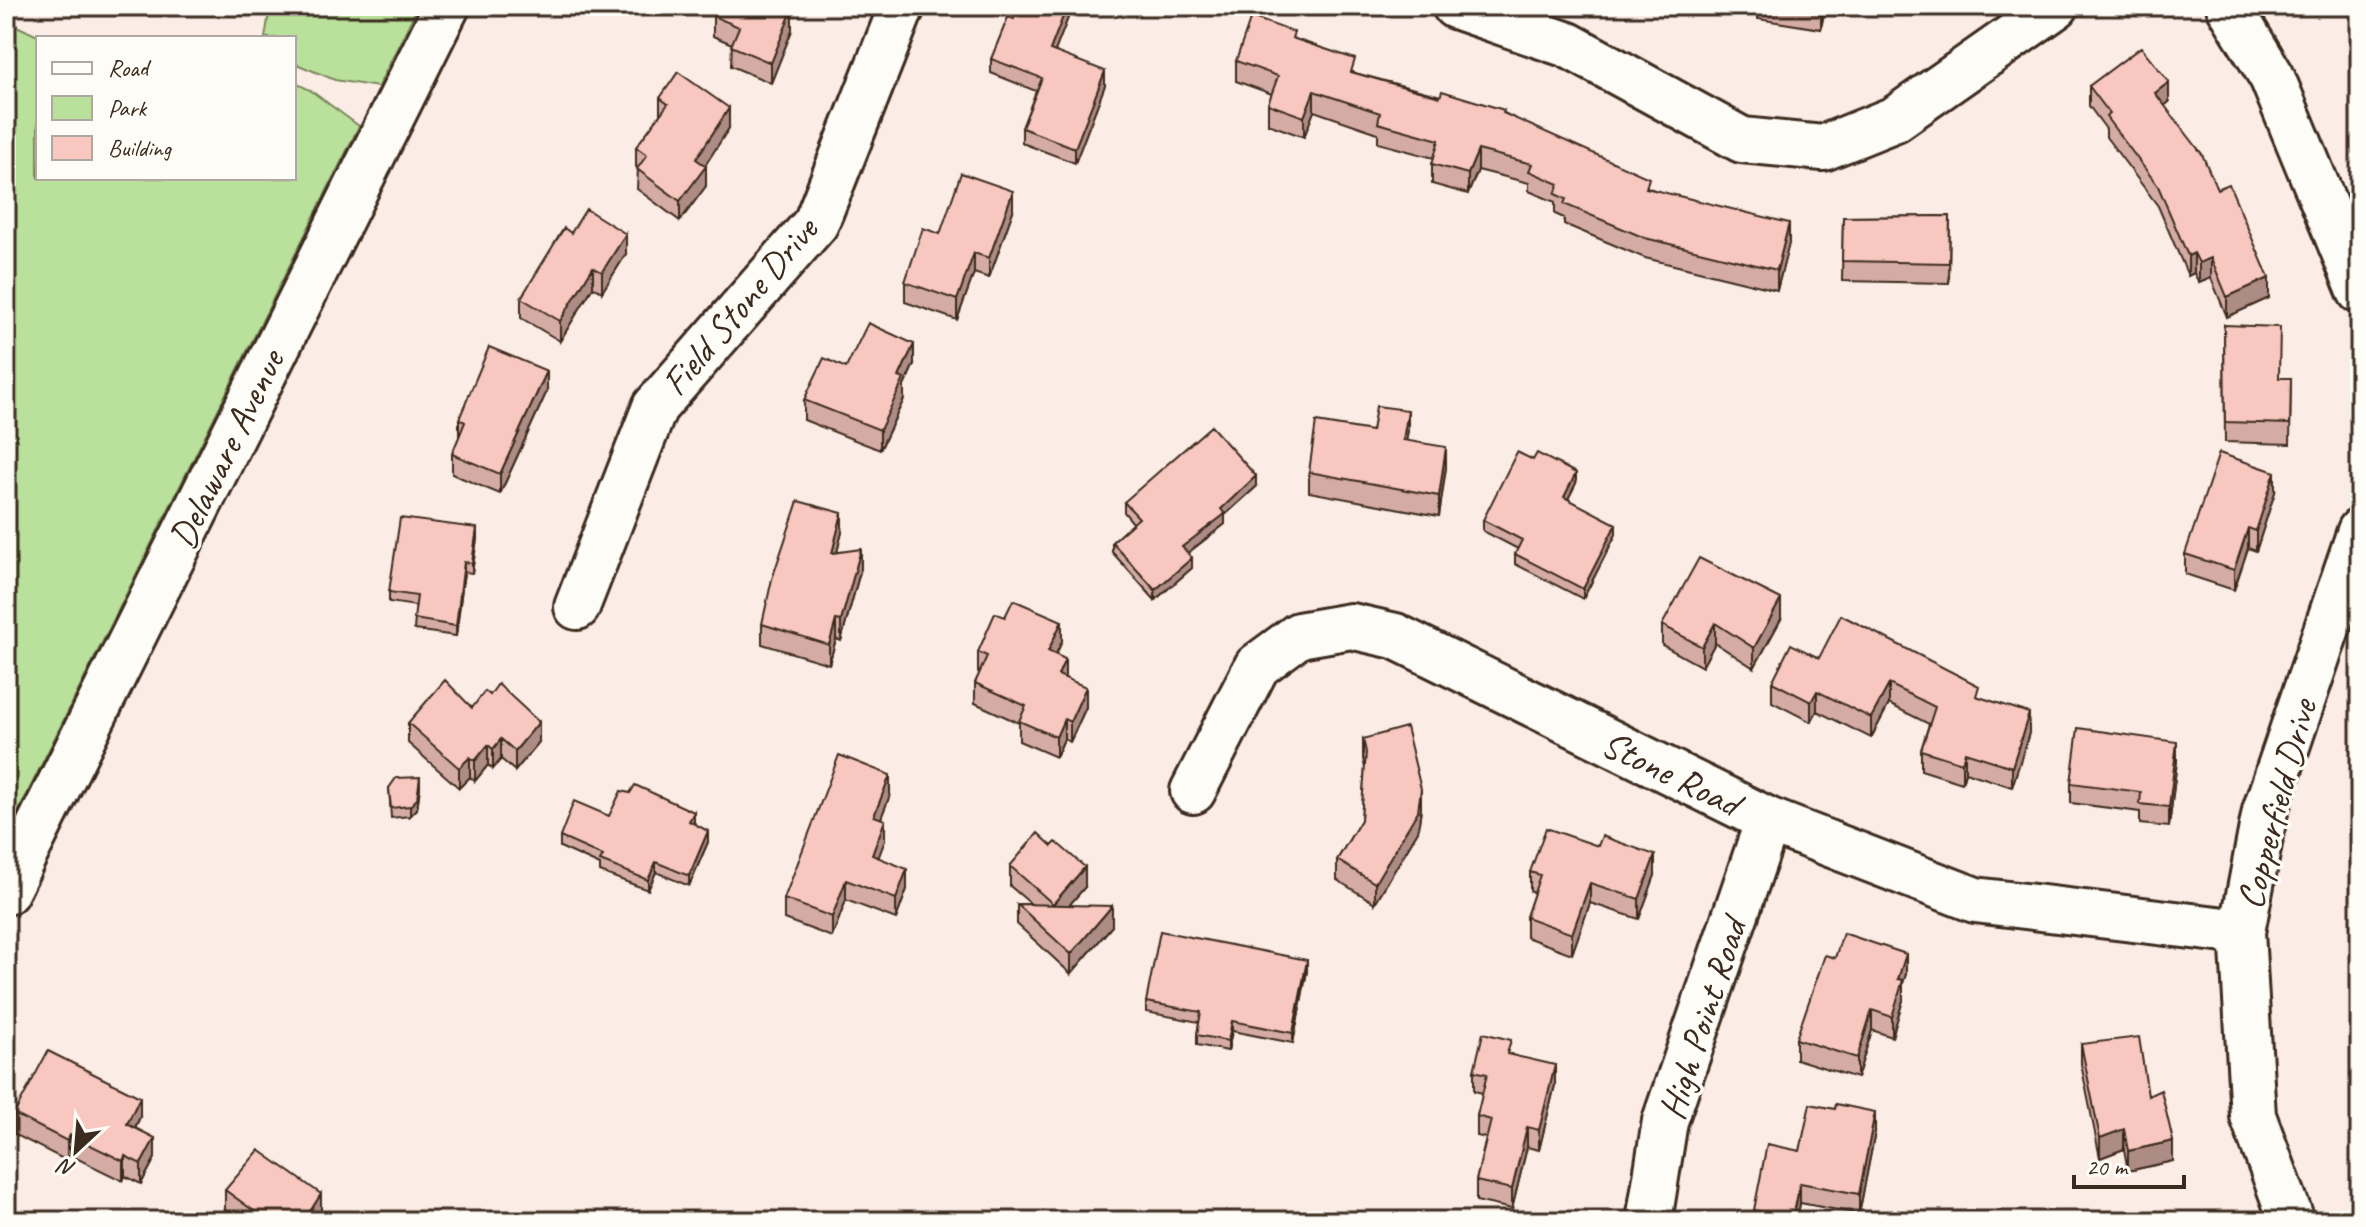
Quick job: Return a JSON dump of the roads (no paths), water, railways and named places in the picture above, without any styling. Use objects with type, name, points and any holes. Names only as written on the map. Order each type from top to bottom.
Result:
[{"type":"street","name":"Delaware Avenue","points":[[6,892],[447,6]]},
{"type":"street","name":"Field Stone Drive","points":[[577,607],[655,407],[816,223],[902,6]]},
{"type":"street","points":[[1455,6],[1568,45],[1742,140],[1823,148],[1895,119],[2056,6]]},
{"type":"street","points":[[2229,6],[2272,77],[2360,291]]},
{"type":"street","name":"Copperfield Drive","points":[[2292,1221],[2253,1116],[2242,932],[2265,811],[2360,531]]},
{"type":"street","name":"Stone Road","points":[[1193,791],[1257,666],[1299,635],[1351,626],[1395,636],[1768,820],[1975,900],[2242,932]]},
{"type":"street","name":"High Point Road","points":[[1649,1221],[1665,1121],[1768,820]]}]
